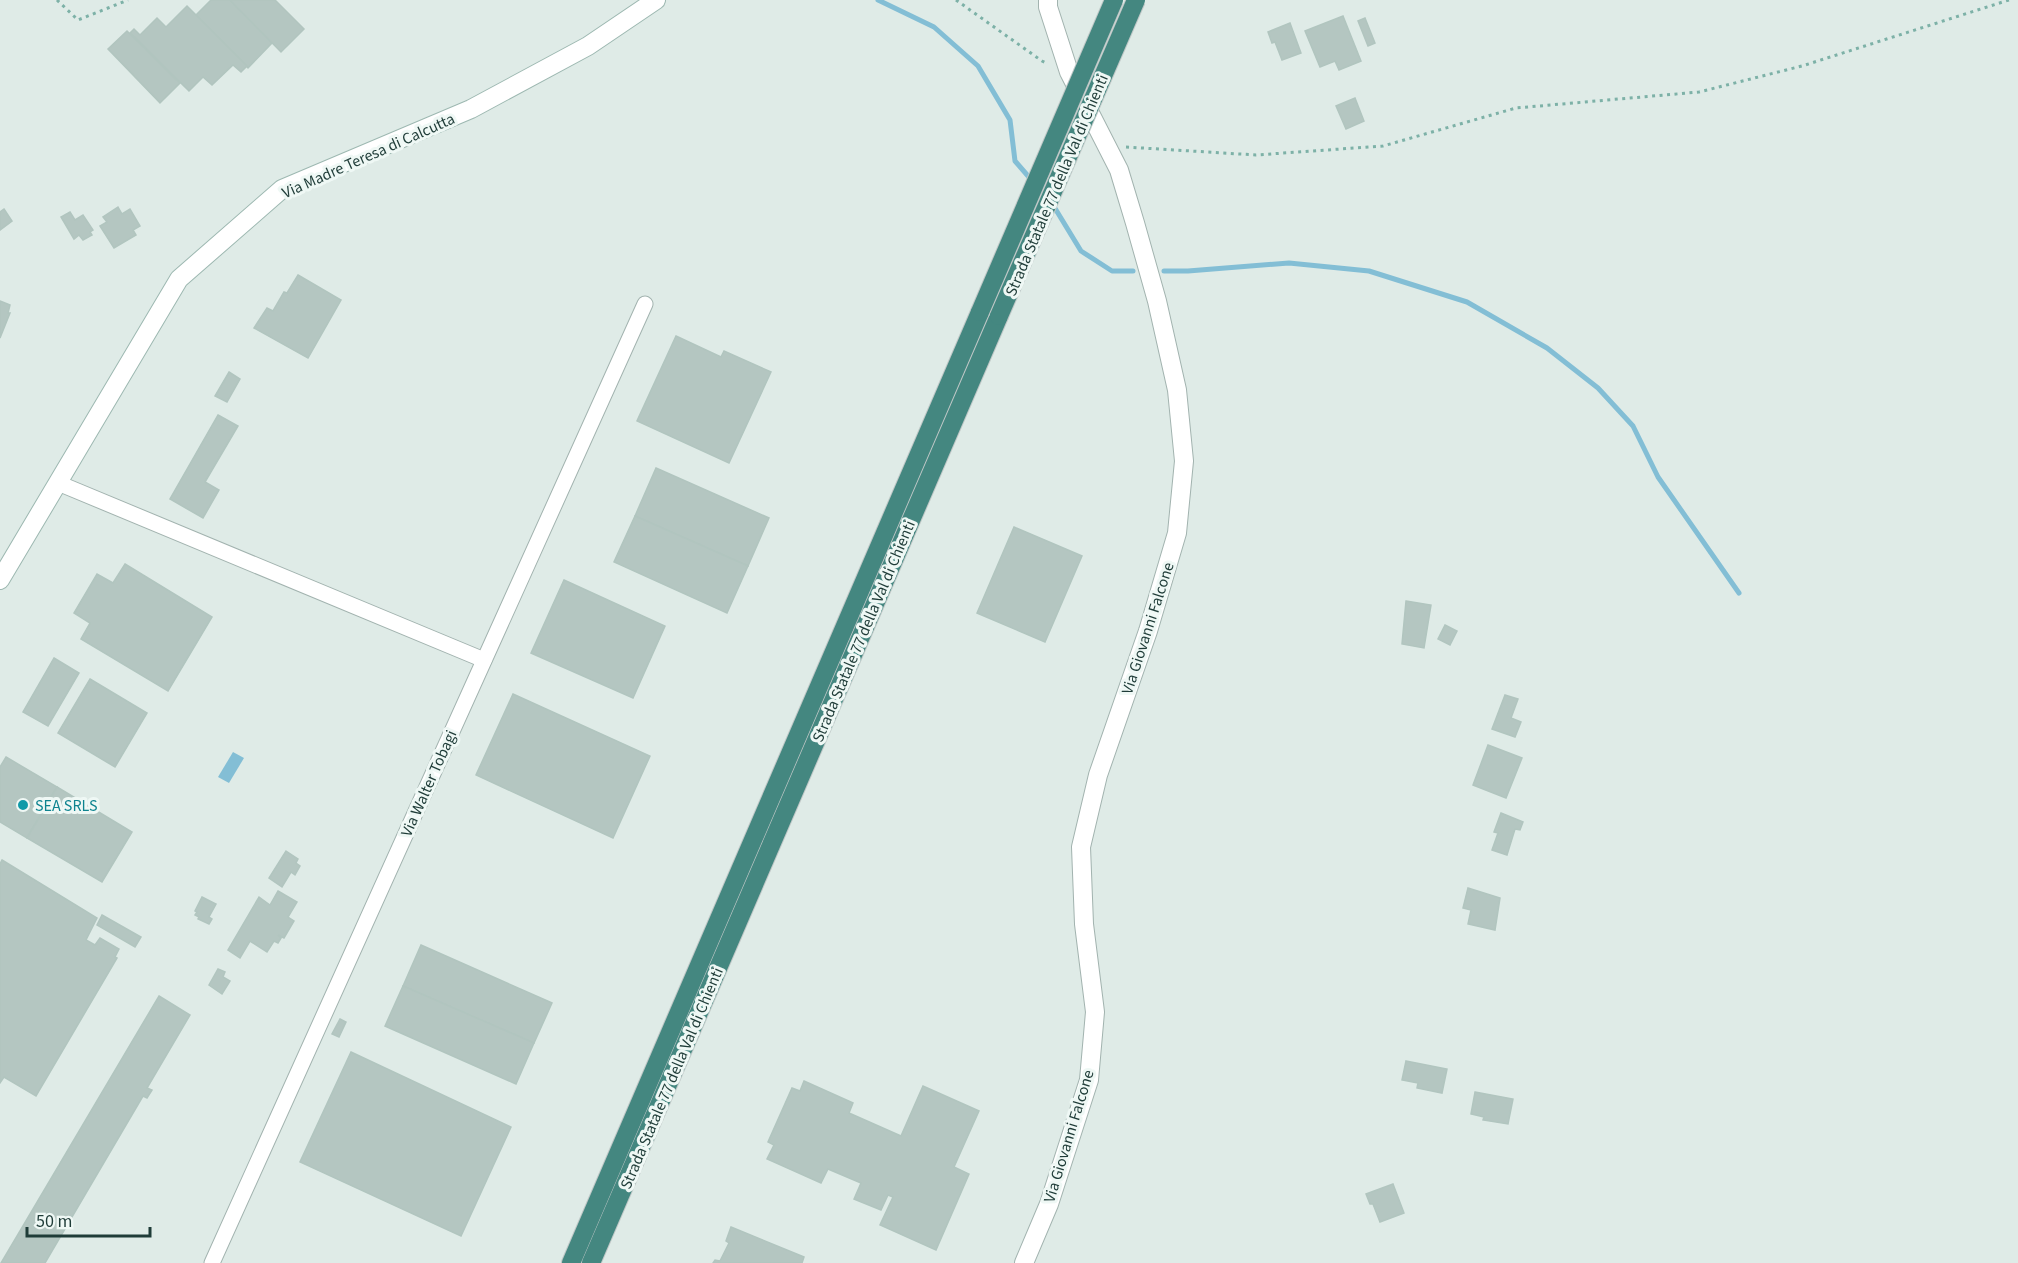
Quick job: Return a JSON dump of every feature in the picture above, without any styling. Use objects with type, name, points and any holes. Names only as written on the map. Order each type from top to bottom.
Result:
[{"type":"highway","name":"Strada Statale 77 della Val di Chienti","points":[[571,1263],[1114,0]]},
{"type":"highway","name":"Strada Statale 77 della Val di Chienti","points":[[591,1263],[1136,0]]},
{"type":"street","name":"Via Madre Teresa di Calcutta","points":[[0,580],[179,279],[282,189],[471,110],[588,46],[656,0]]},
{"type":"street","name":"Via Giovanni Falcone","points":[[1024,1263],[1049,1204],[1089,1080],[1095,1012],[1084,924],[1082,847],[1098,775],[1148,631],[1177,533],[1184,461],[1177,390],[1157,301],[1119,170],[1069,72],[1048,7],[1048,0]]},
{"type":"street","name":"Via Walter Tobagi","points":[[212,1263],[645,304]]},
{"type":"street","points":[[58,483],[484,660]]},
{"type":"path","points":[[57,0],[78,20],[128,0]]},
{"type":"path","points":[[956,0],[1042,61],[1069,72]]},
{"type":"path","points":[[1107,146],[1256,155],[1383,146],[1516,108],[1699,92],[1802,66],[2009,0]]},
{"type":"water","points":[[233,752],[244,758],[229,783],[218,777]]},
{"type":"building","points":[[211,0],[230,0],[272,43],[248,68],[196,15]]},
{"type":"building","points":[[230,0],[275,0],[304,29],[281,52]]},
{"type":"building","points":[[187,6],[247,66],[241,72],[233,65],[212,85],[203,77],[189,91],[130,33],[134,29],[140,35],[157,18],[166,27]]},
{"type":"building","points":[[1343,16],[1361,61],[1339,70],[1335,61],[1320,67],[1305,31]]},
{"type":"building","points":[[1365,18],[1375,43],[1368,46],[1358,21]]},
{"type":"building","points":[[1290,23],[1301,53],[1282,60],[1268,32]]},
{"type":"building","points":[[127,31],[180,83],[160,103],[108,49]]},
{"type":"building","points":[[1355,98],[1364,121],[1346,129],[1336,106]]},
{"type":"building","points":[[118,207],[122,214],[130,209],[140,226],[133,230],[136,235],[114,248],[100,226],[107,222],[103,217]]},
{"type":"building","points":[[4,209],[12,221],[0,230],[0,212]]},
{"type":"building","points":[[70,212],[75,220],[83,215],[93,230],[90,232],[92,235],[83,240],[79,235],[74,239],[61,217]]},
{"type":"building","points":[[298,275],[341,300],[308,358],[254,328],[267,308],[273,311],[284,292],[287,293]]},
{"type":"building","points":[[0,301],[10,305],[8,313],[10,313],[0,338]]},
{"type":"building","points":[[676,336],[721,357],[724,351],[771,372],[729,463],[637,421]]},
{"type":"building","points":[[229,372],[240,379],[227,402],[215,396]]},
{"type":"building","points":[[218,415],[238,426],[205,482],[219,490],[203,518],[170,499]]},
{"type":"building","points":[[656,468],[769,518],[748,566],[635,516]]},
{"type":"building","points":[[635,516],[748,566],[727,613],[614,562]]},
{"type":"building","points":[[1014,527],[1082,556],[1045,642],[977,613]]},
{"type":"building","points":[[125,564],[212,617],[168,691],[81,639],[90,623],[74,613],[97,574],[113,583]]},
{"type":"building","points":[[564,580],[665,626],[633,698],[531,653]]},
{"type":"building","points":[[1406,601],[1431,605],[1424,648],[1402,644]]},
{"type":"building","points":[[1445,625],[1457,631],[1450,645],[1438,639]]},
{"type":"building","points":[[54,658],[79,673],[48,726],[23,712]]},
{"type":"building","points":[[90,679],[147,713],[115,767],[58,733]]},
{"type":"building","points":[[513,694],[650,756],[613,838],[476,775]]},
{"type":"building","points":[[1505,695],[1518,699],[1511,718],[1521,722],[1515,737],[1492,729]]},
{"type":"building","points":[[1488,745],[1522,758],[1506,798],[1473,785]]},
{"type":"building","name":"SEA SRLS","points":[[6,757],[57,787],[27,838],[0,822],[0,767]]},
{"type":"building","points":[[57,787],[132,832],[102,882],[27,838]]},
{"type":"building","points":[[1501,813],[1523,822],[1520,830],[1515,829],[1507,855],[1492,850],[1498,833],[1494,832]]},
{"type":"building","points":[[286,851],[298,859],[296,863],[300,866],[295,875],[291,872],[282,887],[269,878]]},
{"type":"building","points":[[2,860],[97,918],[86,940],[95,945],[100,938],[119,949],[115,957],[117,958],[36,1096],[4,1077],[0,1083],[0,864]]},
{"type":"building","points":[[1468,888],[1500,898],[1495,930],[1468,924],[1471,910],[1463,908]]},
{"type":"building","points":[[278,891],[297,902],[288,917],[294,921],[284,938],[278,935],[281,938],[278,943],[274,941],[267,952],[250,941],[240,958],[228,950],[259,897],[270,905]]},
{"type":"building","points":[[202,897],[216,904],[209,917],[212,919],[209,924],[195,915]]},
{"type":"building","points":[[102,915],[141,937],[135,947],[97,925]]},
{"type":"building","points":[[421,945],[552,1003],[534,1043],[403,986]]},
{"type":"building","points":[[218,969],[225,972],[223,977],[230,981],[222,994],[209,985]]},
{"type":"building","points":[[403,986],[534,1043],[516,1084],[385,1026]]},
{"type":"building","points":[[159,996],[190,1015],[147,1088],[152,1090],[147,1098],[143,1096],[45,1263],[1,1263]]},
{"type":"building","points":[[340,1019],[346,1022],[339,1037],[332,1034]]},
{"type":"building","points":[[351,1052],[511,1127],[461,1236],[300,1162]]},
{"type":"building","points":[[1406,1061],[1447,1069],[1442,1093],[1417,1088],[1418,1083],[1402,1080]]},
{"type":"building","points":[[804,1081],[853,1103],[849,1113],[901,1136],[923,1086],[979,1111],[954,1167],[969,1174],[936,1250],[880,1225],[893,1197],[888,1195],[881,1210],[854,1199],[861,1183],[828,1169],[821,1183],[767,1159],[774,1145],[768,1142],[792,1088],[800,1091]]},
{"type":"building","points":[[1475,1092],[1513,1099],[1508,1124],[1483,1120],[1484,1117],[1471,1114]]},
{"type":"building","points":[[1393,1184],[1404,1213],[1380,1222],[1366,1194]]},
{"type":"building","points":[[731,1227],[804,1257],[802,1263],[713,1263],[715,1260],[720,1261],[729,1243],[726,1241]]},
{"type":"waterway","points":[[878,0],[934,27],[978,66],[1010,120],[1015,161],[1047,198]]},
{"type":"waterway","points":[[1053,205],[1081,251],[1112,271],[1133,271]]},
{"type":"waterway","points":[[1164,271],[1289,263],[1369,271],[1467,302],[1547,348],[1598,388],[1633,426],[1658,477],[1739,593]]},
{"type":"place","name":"SEA SRLS","points":[[23,805]]}]
